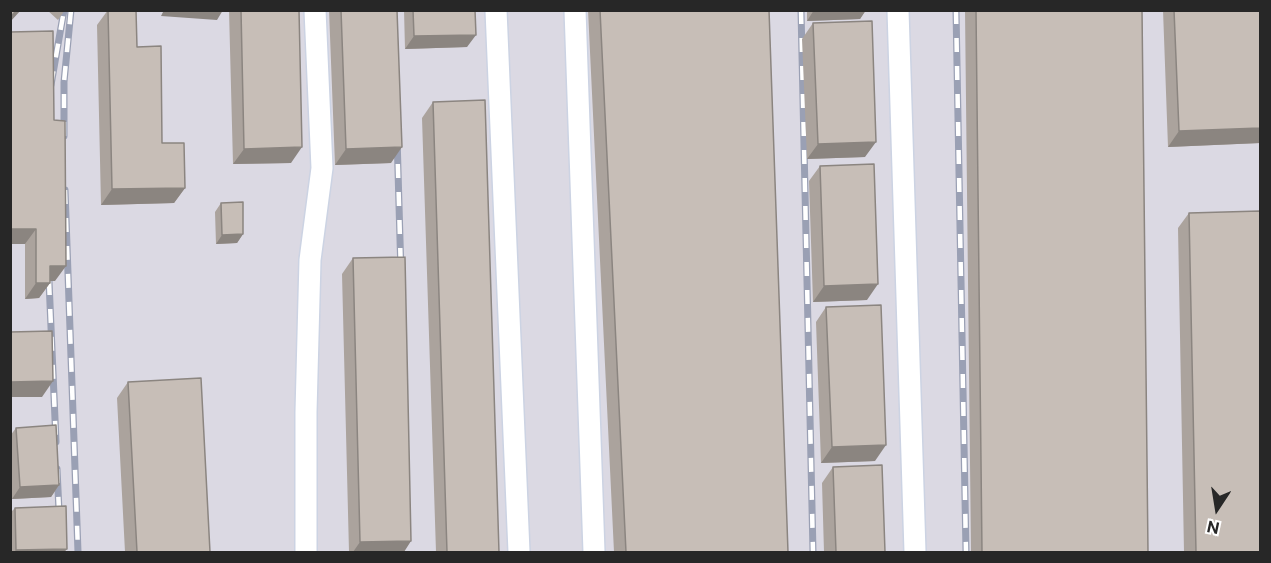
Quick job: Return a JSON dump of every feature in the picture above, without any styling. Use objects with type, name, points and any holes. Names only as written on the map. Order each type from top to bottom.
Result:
[{"type":"lane","points":[[306,552],[306,412],[310,260],[322,168],[315,10]]},
{"type":"lane","points":[[496,10],[519,552]]},
{"type":"lane","points":[[575,10],[594,552]]},
{"type":"lane","points":[[898,10],[915,552]]},
{"type":"shaded area","points":[[11,11],[1260,11],[1260,552],[11,552]]},
{"type":"building","points":[[10,10],[17,10],[10,17]]},
{"type":"building","points":[[108,10],[136,10],[137,47],[161,46],[162,143],[184,143],[185,188],[112,189]]},
{"type":"building","points":[[241,10],[299,10],[302,147],[244,149]]},
{"type":"building","points":[[341,10],[397,10],[402,147],[346,149]]},
{"type":"building","points":[[413,10],[475,10],[476,35],[414,36]]},
{"type":"building","points":[[600,10],[769,10],[788,552],[626,552]]},
{"type":"building","points":[[976,10],[1142,10],[1148,552],[982,552]]},
{"type":"building","points":[[1174,10],[1260,10],[1260,128],[1179,131]]},
{"type":"building","points":[[872,21],[876,142],[818,144],[813,23]]},
{"type":"building","points":[[53,31],[54,120],[65,121],[66,266],[50,266],[50,283],[36,283],[36,229],[10,229],[10,32]]},
{"type":"building","points":[[485,100],[499,552],[447,552],[433,102]]},
{"type":"building","points":[[874,164],[878,284],[824,286],[820,166]]},
{"type":"building","points":[[243,202],[243,234],[222,235],[221,203]]},
{"type":"building","points":[[1260,211],[1260,552],[1196,552],[1189,213]]},
{"type":"building","points":[[405,257],[411,541],[360,542],[353,258]]},
{"type":"building","points":[[881,305],[886,445],[832,447],[826,307]]},
{"type":"building","points":[[52,331],[53,381],[10,382],[10,332]]},
{"type":"building","points":[[201,378],[210,552],[137,552],[128,382]]},
{"type":"building","points":[[56,425],[59,485],[20,487],[16,428]]},
{"type":"building","points":[[882,465],[885,552],[836,552],[833,467]]},
{"type":"building","points":[[66,506],[67,549],[16,550],[15,508]]},
{"type":"railway","points":[[51,85],[64,10]]},
{"type":"railway","points":[[64,136],[64,82],[71,10]]},
{"type":"railway","points":[[801,10],[813,552]]},
{"type":"railway","points":[[956,10],[966,552]]},
{"type":"railway","points":[[397,136],[401,274]]},
{"type":"railway","points":[[65,190],[78,552]]},
{"type":"railway","points":[[49,281],[56,442]]},
{"type":"railway","points":[[57,469],[61,552]]}]
